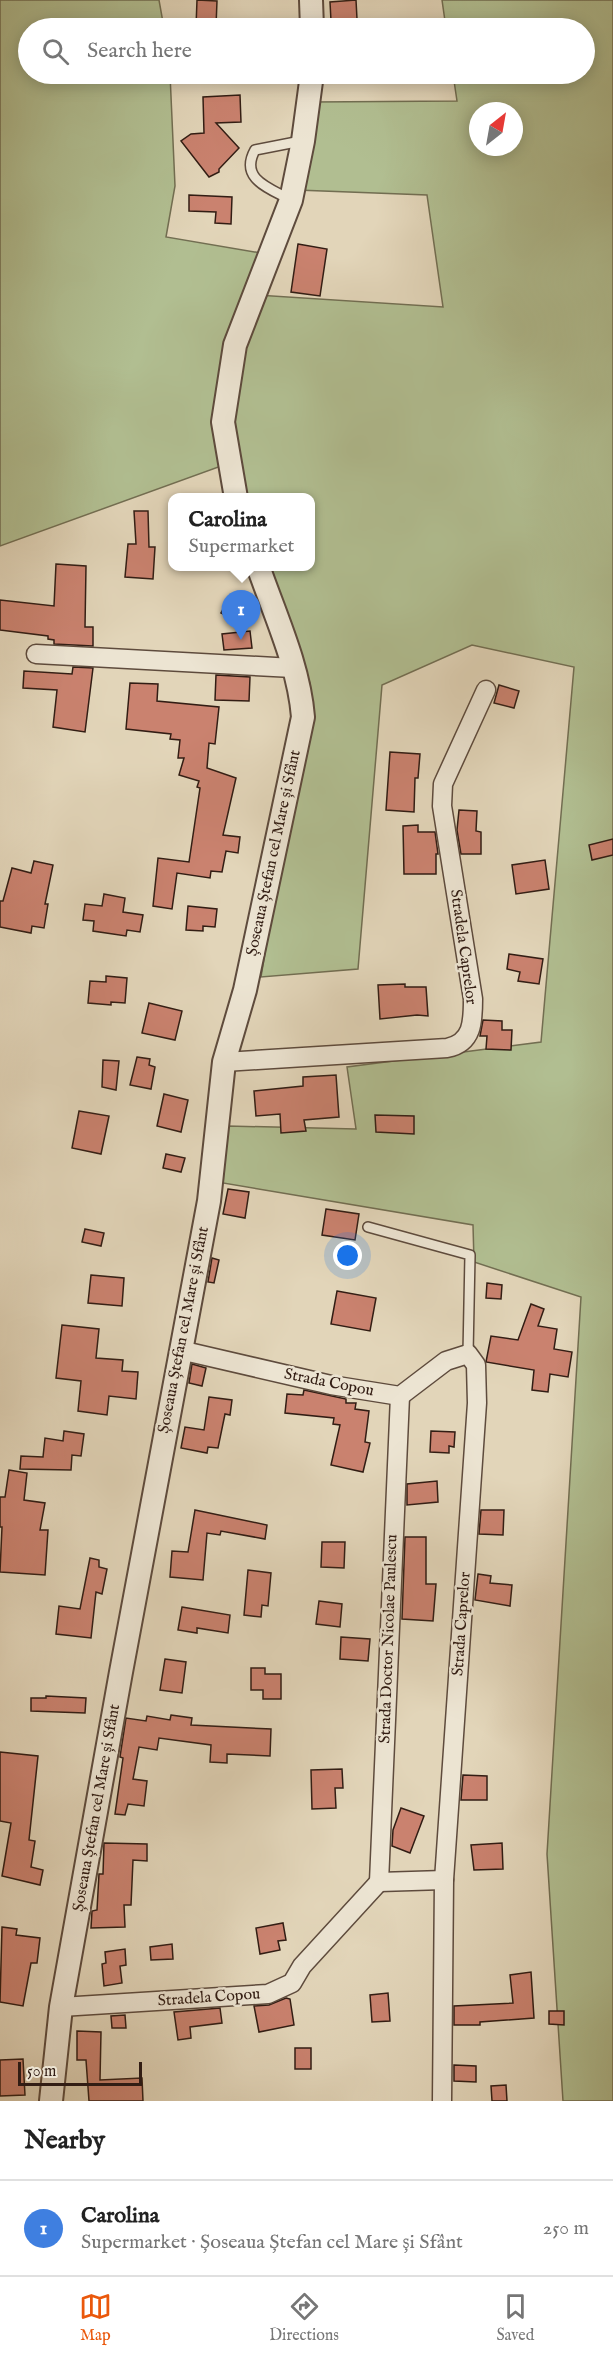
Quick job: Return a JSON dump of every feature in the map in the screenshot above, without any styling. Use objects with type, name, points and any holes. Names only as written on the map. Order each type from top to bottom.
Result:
[{"type":"street","points":[[311,0],[312,18]]},
{"type":"street","points":[[235,493],[223,422],[235,345],[291,200],[303,141],[311,84]]},
{"type":"street","name":"Șoseaua Ștefan cel Mare și Sfânt","points":[[51,2101],[62,2007],[209,1201],[224,1062],[245,990],[303,717],[301,696],[293,668],[259,571]]},
{"type":"street","points":[[36,654],[293,668]]},
{"type":"street","name":"Stradela Caprelor","points":[[224,1062],[447,1048],[455,1047],[467,1038],[471,1029],[473,999],[442,795],[443,784],[486,690]]},
{"type":"street","name":"Strada Copou","points":[[180,1350],[331,1385],[400,1396]]},
{"type":"street","points":[[400,1396],[446,1360],[468,1354]]},
{"type":"street","name":"Strada Caprelor","points":[[442,2101],[444,1881],[477,1403],[476,1365],[468,1354]]},
{"type":"street","name":"Strada Doctor Nicolae Paulescu","points":[[379,1882],[400,1396]]},
{"type":"street","points":[[379,1882],[444,1881]]},
{"type":"street","name":"Stradela Copou","points":[[62,2007],[268,1994],[292,1983],[302,1966],[379,1882]]},
{"type":"lane","points":[[291,200],[262,184],[251,173],[249,161],[255,150],[303,141]]},
{"type":"lane","name":"Strada Caprelor","points":[[368,1227],[470,1255],[468,1354]]},
{"type":"green space","points":[[0,0],[159,0],[162,18],[18,18],[18,84],[170,84],[175,186],[166,237],[267,254],[231,345],[224,465],[0,546]]},
{"type":"green space","points":[[442,0],[613,0],[613,2101],[563,2101],[547,1854],[581,1297],[474,1262],[473,1225],[217,1182],[228,1126],[356,1129],[347,1067],[541,1042],[574,667],[472,645],[382,685],[358,969],[261,977],[310,683],[266,571],[315,571],[315,493],[238,493],[227,423],[257,295],[443,307],[427,195],[297,190],[313,102],[457,101],[454,84],[595,84],[595,18],[445,18]]},
{"type":"building","points":[[197,0],[217,1],[216,18],[196,18]]},
{"type":"building","points":[[356,0],[357,18],[331,18],[330,2]]},
{"type":"building","points":[[240,95],[241,122],[216,123],[239,148],[219,169],[219,172],[209,177],[181,141],[191,134],[204,133],[203,97]]},
{"type":"building","points":[[189,195],[232,197],[231,224],[215,223],[216,212],[189,211]]},
{"type":"building","points":[[298,244],[327,249],[320,296],[291,292]]},
{"type":"building","points":[[134,511],[148,511],[149,547],[155,547],[153,579],[125,577],[128,544],[136,544]]},
{"type":"building","points":[[56,564],[86,566],[85,627],[93,627],[93,646],[54,644],[54,640],[48,639],[48,636],[0,630],[0,600],[54,606]]},
{"type":"building","points":[[230,596],[245,604],[236,621],[221,613]]},
{"type":"building","points":[[250,631],[252,648],[224,650],[222,634]]},
{"type":"building","points":[[73,667],[93,668],[85,732],[53,727],[57,690],[23,688],[24,671],[72,674]]},
{"type":"building","points":[[216,675],[250,677],[249,701],[215,700]]},
{"type":"building","points":[[130,683],[158,684],[157,701],[219,707],[215,744],[209,743],[207,768],[236,778],[223,835],[240,837],[238,853],[226,851],[222,872],[211,871],[210,878],[177,873],[172,909],[153,906],[158,858],[189,862],[200,788],[197,787],[199,781],[179,775],[184,758],[178,758],[180,740],[170,739],[171,734],[126,729]]},
{"type":"building","points":[[499,685],[519,691],[514,708],[494,703]]},
{"type":"building","points":[[390,752],[420,754],[418,778],[415,778],[414,812],[386,810]]},
{"type":"building","points":[[459,810],[477,811],[476,831],[481,832],[481,854],[461,854],[457,830]]},
{"type":"building","points":[[418,825],[418,832],[435,832],[438,854],[436,854],[436,874],[404,874],[403,826]]},
{"type":"building","points":[[613,839],[613,855],[592,860],[589,845]]},
{"type":"building","points":[[545,860],[549,889],[516,894],[512,865]]},
{"type":"building","points":[[34,861],[53,865],[45,904],[48,904],[44,928],[32,926],[31,933],[0,927],[0,901],[3,901],[12,868],[31,873]]},
{"type":"building","points":[[104,894],[125,898],[123,912],[143,915],[140,932],[127,930],[126,936],[93,931],[94,921],[83,920],[85,904],[102,906]]},
{"type":"building","points":[[188,906],[217,909],[215,927],[203,926],[203,931],[186,930]]},
{"type":"building","points":[[509,954],[543,959],[539,984],[518,981],[520,972],[507,969]]},
{"type":"building","points":[[106,976],[127,978],[125,1003],[111,1002],[111,1005],[88,1003],[90,981],[106,982]]},
{"type":"building","points":[[405,984],[405,987],[426,987],[428,1016],[380,1019],[378,985]]},
{"type":"building","points":[[149,1003],[182,1011],[175,1040],[142,1033]]},
{"type":"building","points":[[483,1020],[502,1021],[502,1030],[512,1030],[511,1050],[486,1049],[487,1036],[480,1036]]},
{"type":"building","points":[[137,1057],[150,1059],[149,1065],[155,1067],[151,1089],[130,1085]]},
{"type":"building","points":[[103,1060],[119,1061],[116,1090],[102,1087]]},
{"type":"building","points":[[336,1075],[339,1117],[304,1120],[306,1131],[281,1133],[280,1114],[256,1116],[254,1091],[303,1086],[303,1077]]},
{"type":"building","points":[[164,1094],[188,1100],[181,1132],[157,1126]]},
{"type":"building","points":[[79,1111],[109,1116],[101,1154],[72,1148]]},
{"type":"building","points":[[375,1115],[414,1116],[414,1134],[376,1132]]},
{"type":"building","points":[[166,1154],[185,1158],[181,1172],[163,1168]]},
{"type":"building","points":[[228,1189],[249,1192],[245,1218],[223,1214]]},
{"type":"building","points":[[326,1209],[359,1214],[355,1240],[322,1235]]},
{"type":"building","points":[[85,1229],[104,1233],[101,1246],[82,1242]]},
{"type":"building","points":[[212,1258],[219,1260],[214,1283],[208,1282]]},
{"type":"building","points":[[91,1275],[124,1278],[122,1306],[88,1303]]},
{"type":"building","points":[[487,1283],[502,1285],[501,1299],[486,1298]]},
{"type":"building","points":[[337,1291],[376,1298],[370,1331],[331,1324]]},
{"type":"building","points":[[531,1304],[544,1309],[538,1326],[557,1329],[554,1349],[572,1352],[568,1377],[550,1374],[548,1392],[532,1390],[534,1370],[486,1362],[491,1336],[518,1340]]},
{"type":"building","points":[[62,1325],[99,1329],[96,1358],[123,1360],[122,1371],[138,1372],[136,1399],[109,1396],[107,1415],[78,1411],[81,1381],[56,1378]]},
{"type":"building","points":[[192,1364],[206,1368],[202,1386],[189,1383]]},
{"type":"building","points":[[304,1390],[346,1399],[346,1403],[356,1403],[355,1409],[369,1411],[365,1442],[370,1443],[363,1472],[331,1465],[340,1425],[333,1424],[334,1418],[285,1413],[287,1394],[303,1395]]},
{"type":"building","points":[[209,1397],[232,1400],[230,1415],[225,1414],[218,1448],[208,1447],[207,1453],[181,1448],[185,1427],[204,1430]]},
{"type":"building","points":[[64,1431],[84,1434],[81,1456],[72,1455],[71,1470],[20,1469],[21,1456],[43,1457],[45,1438],[63,1441]]},
{"type":"building","points":[[431,1431],[455,1432],[454,1447],[449,1446],[449,1453],[430,1452]]},
{"type":"building","points":[[9,1470],[27,1473],[24,1500],[45,1503],[40,1530],[48,1530],[45,1575],[0,1572],[2,1527],[0,1527],[0,1497],[5,1497]]},
{"type":"building","points":[[437,1481],[438,1502],[407,1505],[407,1484]]},
{"type":"building","points":[[195,1510],[267,1525],[265,1539],[221,1531],[220,1535],[207,1533],[203,1580],[170,1577],[172,1551],[188,1552]]},
{"type":"building","points":[[481,1510],[504,1510],[503,1535],[479,1534]]},
{"type":"building","points":[[405,1537],[426,1537],[426,1584],[436,1584],[433,1621],[402,1619]]},
{"type":"building","points":[[322,1542],[345,1542],[344,1568],[321,1567]]},
{"type":"building","points":[[90,1558],[99,1560],[99,1567],[107,1569],[102,1594],[96,1592],[91,1638],[56,1634],[59,1606],[80,1609]]},
{"type":"building","points":[[248,1570],[271,1573],[268,1606],[262,1605],[261,1617],[244,1615]]},
{"type":"building","points":[[478,1574],[491,1576],[490,1583],[512,1585],[510,1606],[475,1600]]},
{"type":"building","points":[[319,1601],[342,1604],[340,1627],[316,1624]]},
{"type":"building","points":[[182,1607],[230,1615],[228,1633],[197,1628],[197,1633],[178,1630]]},
{"type":"building","points":[[341,1637],[370,1639],[368,1661],[340,1659]]},
{"type":"building","points":[[165,1659],[186,1662],[182,1693],[160,1690]]},
{"type":"building","points":[[251,1668],[265,1668],[265,1674],[281,1674],[281,1699],[263,1699],[263,1690],[251,1690]]},
{"type":"building","points":[[46,1696],[86,1698],[85,1713],[31,1711],[31,1698],[46,1698]]},
{"type":"building","points":[[171,1715],[192,1718],[191,1725],[271,1729],[270,1756],[227,1754],[227,1763],[210,1762],[211,1745],[159,1738],[157,1750],[139,1747],[133,1779],[147,1781],[144,1806],[128,1804],[125,1815],[115,1814],[126,1718],[146,1721],[147,1716],[170,1720]]},
{"type":"building","points":[[0,1752],[38,1756],[29,1840],[35,1841],[31,1867],[43,1870],[40,1885],[2,1876],[11,1823],[0,1821]]},
{"type":"building","points":[[342,1769],[343,1788],[335,1788],[336,1808],[312,1809],[311,1770]]},
{"type":"building","points":[[463,1775],[487,1776],[487,1800],[461,1800]]},
{"type":"building","points":[[401,1808],[424,1816],[410,1853],[392,1846],[393,1830]]},
{"type":"building","points":[[104,1843],[147,1844],[147,1861],[133,1860],[131,1905],[124,1905],[125,1927],[91,1928],[92,1911],[97,1910],[99,1874],[103,1874]]},
{"type":"building","points":[[502,1843],[503,1869],[474,1870],[471,1845]]},
{"type":"building","points":[[283,1923],[286,1940],[278,1941],[280,1950],[260,1954],[256,1928]]},
{"type":"building","points":[[2,1927],[17,1929],[16,1935],[40,1938],[37,1963],[31,1963],[23,2006],[0,2002]]},
{"type":"building","points":[[172,1944],[173,1959],[151,1960],[150,1947]]},
{"type":"building","points":[[125,1949],[126,1965],[120,1966],[122,1983],[104,1986],[102,1964],[106,1963],[105,1952]]},
{"type":"building","points":[[531,1972],[534,2018],[480,2022],[480,2025],[454,2025],[454,2006],[513,2003],[510,1975]]},
{"type":"building","points":[[388,1993],[390,2021],[372,2022],[370,1995]]},
{"type":"building","points":[[286,1998],[290,1999],[294,2025],[259,2032],[254,2006],[269,2005]]},
{"type":"building","points":[[220,2008],[222,2023],[190,2027],[191,2038],[178,2040],[174,2012]]},
{"type":"building","points":[[549,2011],[564,2011],[564,2025],[549,2024]]},
{"type":"building","points":[[125,2015],[126,2028],[112,2028],[111,2016]]},
{"type":"building","points":[[77,2031],[101,2032],[100,2080],[142,2078],[143,2101],[89,2101],[86,2060],[77,2060]]},
{"type":"building","points":[[295,2048],[311,2048],[311,2069],[295,2069]]},
{"type":"building","points":[[23,2059],[25,2095],[0,2096],[0,2060]]},
{"type":"building","points":[[454,2065],[476,2066],[476,2082],[454,2081]]},
{"type":"building","points":[[506,2085],[507,2101],[492,2101],[491,2086]]},
{"type":"place","name":"Carolina","points":[[241,640]]}]
